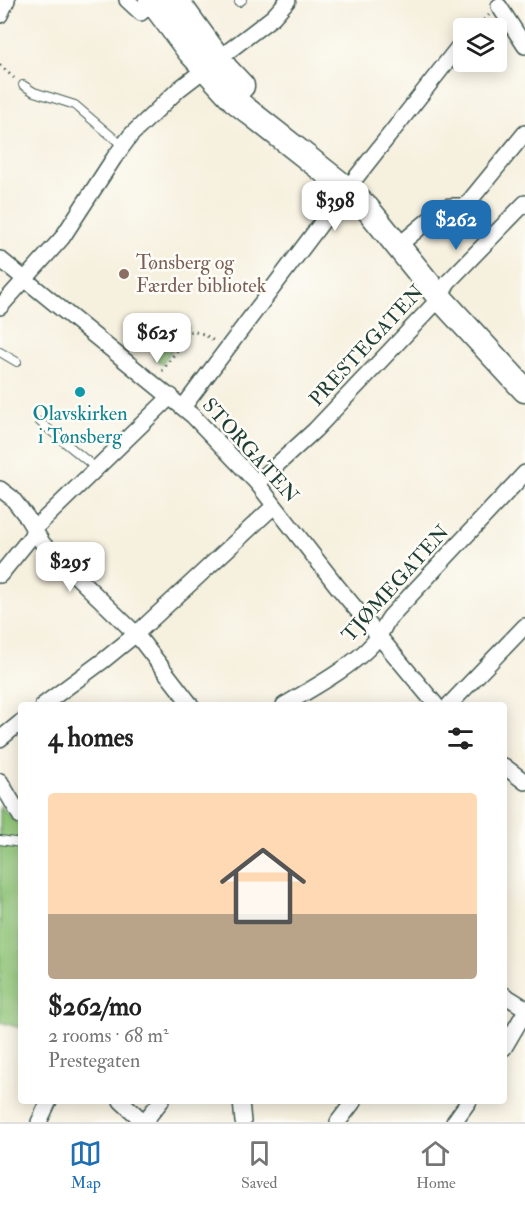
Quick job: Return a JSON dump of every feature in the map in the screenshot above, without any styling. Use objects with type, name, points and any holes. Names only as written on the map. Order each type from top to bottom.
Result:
[{"type":"main road","points":[[176,0],[212,63]]},
{"type":"main road","points":[[146,7],[190,52],[212,63],[235,79],[352,183],[367,208],[404,241],[525,390]]},
{"type":"main road","points":[[444,290],[525,374]]},
{"type":"street","points":[[0,15],[7,0]]},
{"type":"street","points":[[127,0],[146,7]]},
{"type":"street","points":[[0,307],[62,238],[123,146],[162,104],[273,17],[288,0]]},
{"type":"street","points":[[499,6],[525,46]]},
{"type":"street","points":[[184,406],[352,183],[453,54]]},
{"type":"street","points":[[404,241],[442,208],[450,204],[461,207],[467,204],[525,133]]},
{"type":"street","name":"PRESTEGATEN","points":[[257,483],[315,430],[525,203]]},
{"type":"street","name":"STORGATEN","points":[[0,259],[60,310],[184,406],[257,483],[378,637],[433,702]]},
{"type":"street","points":[[0,575],[31,537],[34,529],[171,396]]},
{"type":"street","name":"TJØMEGATEN","points":[[289,702],[351,662],[378,637],[390,617],[525,473]]},
{"type":"street","points":[[0,489],[12,498],[43,544],[136,634],[189,702]]},
{"type":"street","points":[[47,702],[136,634],[274,506]]},
{"type":"street","points":[[452,702],[525,626]]},
{"type":"street","points":[[0,739],[18,724]]},
{"type":"street","points":[[507,768],[525,782]]},
{"type":"street","points":[[0,781],[18,812]]},
{"type":"street","points":[[507,997],[525,1008]]},
{"type":"street","points":[[507,1043],[525,1012]]},
{"type":"street","points":[[39,1122],[48,1104]]},
{"type":"street","points":[[124,1104],[144,1122],[159,1104]]},
{"type":"street","points":[[241,1104],[243,1122]]},
{"type":"street","points":[[338,1122],[352,1104]]},
{"type":"street","points":[[454,1122],[467,1104]]},
{"type":"lane","points":[[23,85],[34,92],[75,105],[123,146]]},
{"type":"lane","points":[[0,352],[17,362]]},
{"type":"lane","points":[[40,422],[97,469]]},
{"type":"lane","points":[[0,840],[18,843]]},
{"type":"path","points":[[0,65],[23,85]]},
{"type":"path","points":[[155,384],[162,370],[191,331],[204,333],[210,338]]},
{"type":"green space","points":[[179,321],[188,328],[162,364],[154,358],[154,354]]},
{"type":"green space","points":[[0,806],[18,823],[18,1027],[0,1022]]},
{"type":"place","name":"Tønsberg og Færder bibliotek","points":[[124,274]]},
{"type":"place","name":"Olavskirken i Tønsberg","points":[[80,392]]}]
